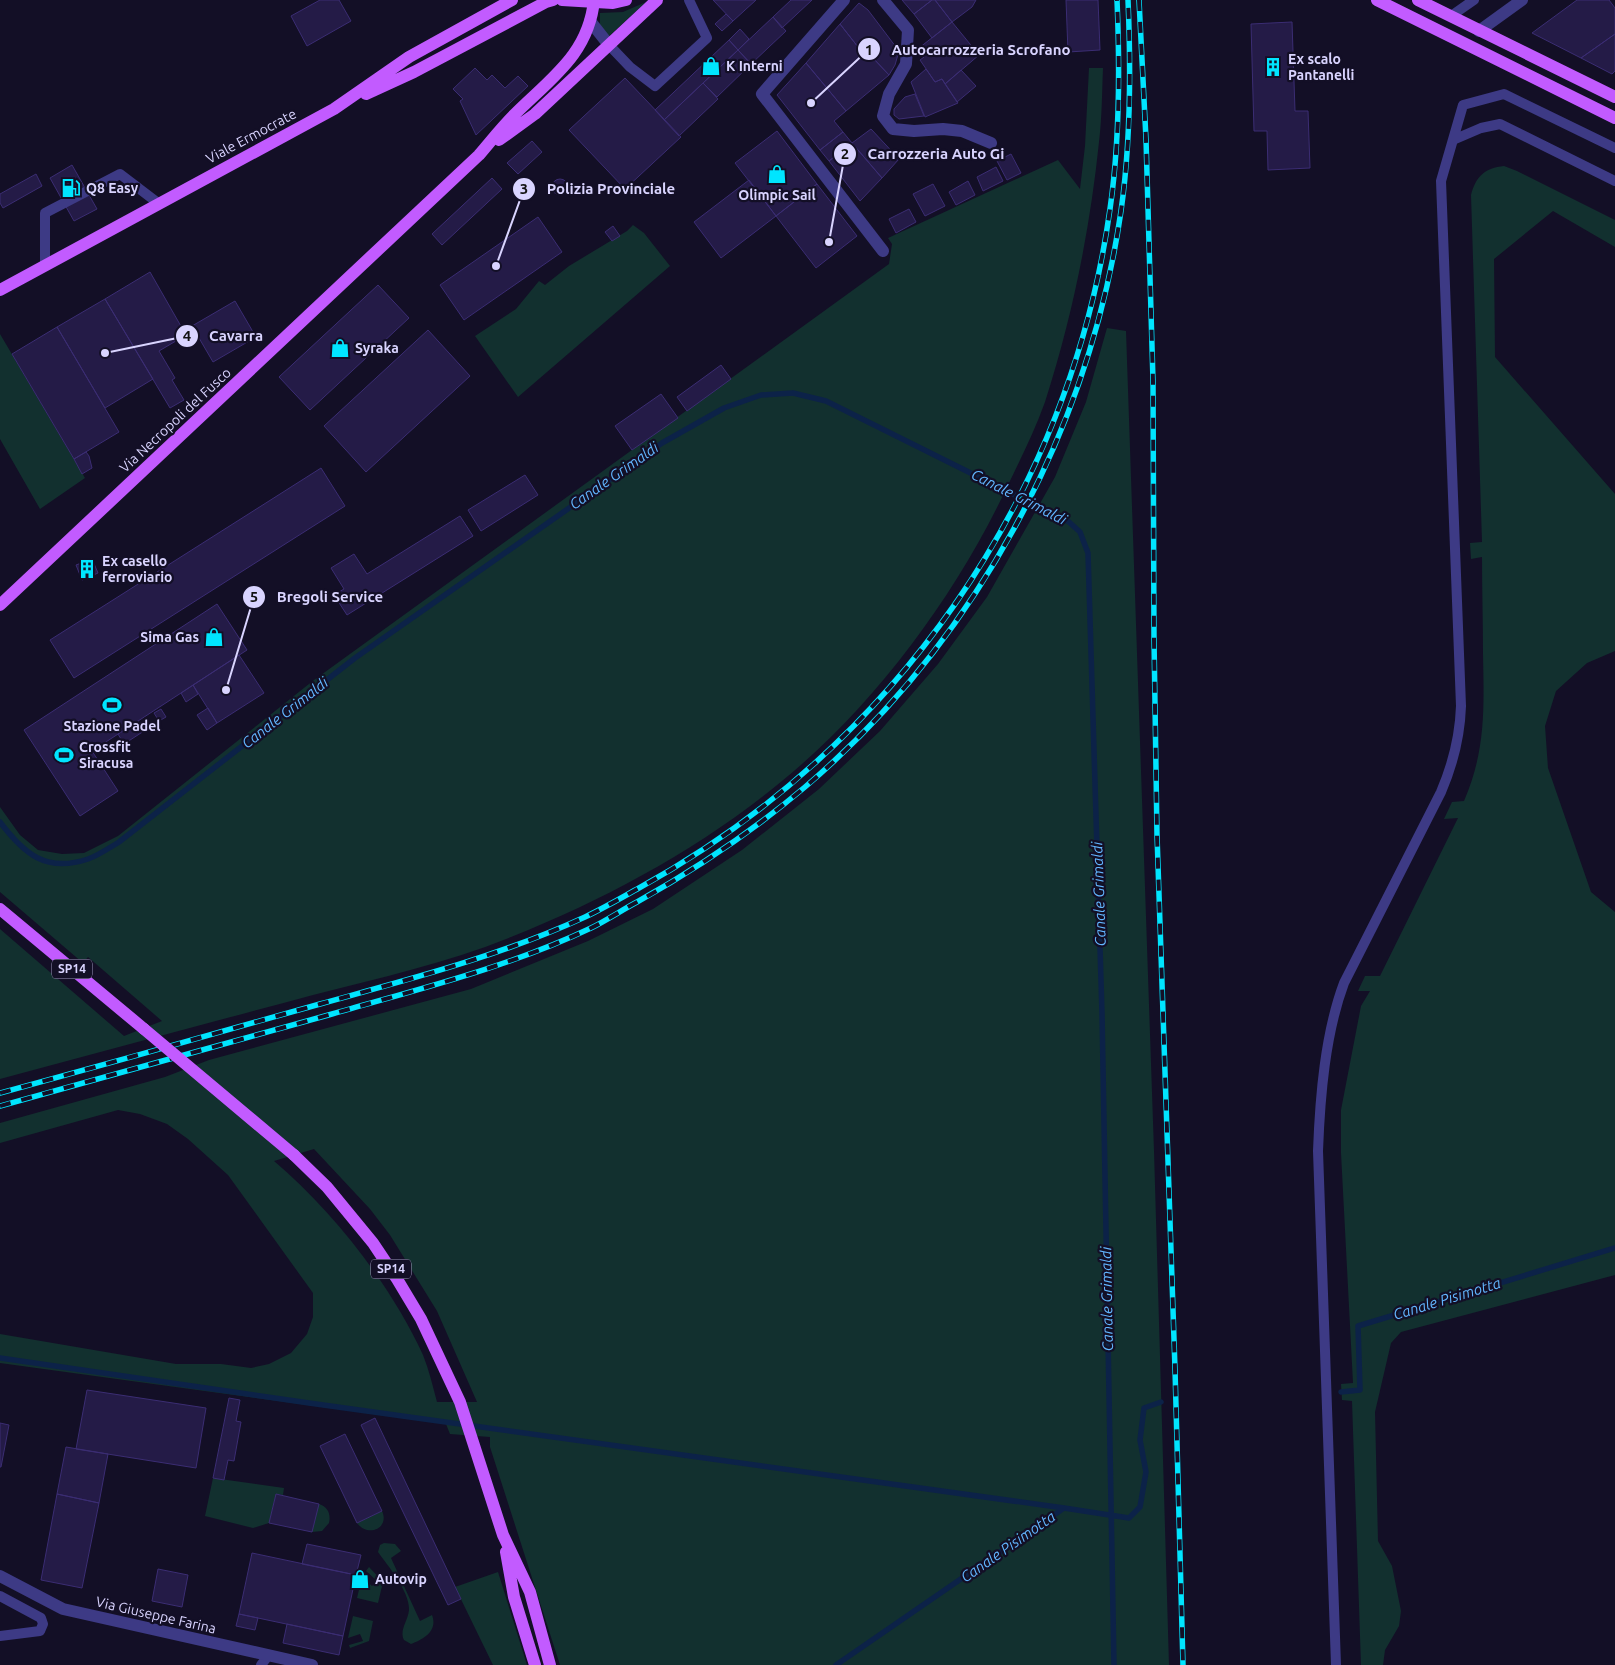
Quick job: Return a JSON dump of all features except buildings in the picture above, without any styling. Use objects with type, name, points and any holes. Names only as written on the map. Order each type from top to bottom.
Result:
[{"type":"main road","name":"Viale Ermocrate","points":[[0,290],[334,109],[409,57],[512,0]]},
{"type":"main road","points":[[334,109],[414,72],[553,0]]},
{"type":"main road","points":[[566,0],[612,3],[626,0]]},
{"type":"main road","points":[[566,0],[582,11],[590,22]]},
{"type":"main road","points":[[479,155],[535,114],[657,0]]},
{"type":"main road","points":[[1377,0],[1615,118]]},
{"type":"main road","points":[[1418,0],[1615,97]]},
{"type":"main road","points":[[479,155],[513,116],[569,62],[584,39],[594,1]]},
{"type":"main road","name":"Via Necropoli del Fusco","points":[[0,605],[479,155]]},
{"type":"main road","name":"SP14","points":[[0,908],[294,1155],[327,1187],[373,1243],[421,1319],[460,1402],[503,1535]]},
{"type":"main road","points":[[503,1535],[514,1597],[535,1665]]},
{"type":"main road","points":[[503,1535],[530,1592],[550,1665]]},
{"type":"street","points":[[844,0],[762,94],[883,251]]},
{"type":"street","points":[[883,0],[908,30],[906,64],[890,94],[883,116],[893,129],[962,131],[991,143]]},
{"type":"street","points":[[1479,31],[1522,0]]},
{"type":"street","points":[[590,22],[609,45]]},
{"type":"street","name":"Via Giuseppe Farina","points":[[1,1578],[63,1610],[265,1661],[306,1664]]},
{"type":"lane","points":[[609,45],[630,67],[655,86],[708,38],[689,0]]},
{"type":"lane","points":[[1451,16],[1474,0]]},
{"type":"lane","points":[[1336,1665],[1319,1160],[1319,1123],[1326,1060],[1344,983],[1441,792],[1449,772],[1460,729],[1441,181],[1463,105],[1504,94],[1615,148]]},
{"type":"lane","points":[[1453,140],[1481,128],[1500,124],[1615,181]]},
{"type":"lane","points":[[45,266],[45,213],[120,174],[158,203]]},
{"type":"lane","points":[[0,1596],[41,1618],[43,1624],[40,1631],[0,1636]]},
{"type":"green space","points":[[646,2],[609,36],[600,25],[600,13],[623,12]]},
{"type":"green space","points":[[1089,68],[1103,68],[1100,133],[1091,208],[1079,274],[1064,338],[1037,423],[989,523],[968,561],[919,635],[863,703],[802,764],[735,817],[664,863],[589,903],[511,937],[462,955],[413,969],[0,1079],[0,929],[124,1036],[162,1021],[88,957],[83,963],[0,892],[0,807],[20,835],[38,850],[62,854],[84,853],[118,836],[314,680],[889,264],[892,244],[888,238],[1058,160],[1080,189],[1085,146]]},
{"type":"green space","points":[[1504,166],[1615,220],[1615,247],[1553,211],[1494,259],[1495,357],[1615,494],[1615,651],[1587,663],[1556,691],[1545,726],[1548,768],[1591,892],[1615,912],[1615,1275],[1401,1332],[1391,1343],[1375,1412],[1378,1541],[1392,1566],[1401,1611],[1399,1626],[1385,1650],[1383,1665],[1361,1665],[1352,1401],[1342,1400],[1341,1384],[1353,1383],[1341,1153],[1341,1110],[1361,1006],[1370,991],[1358,991],[1365,976],[1380,976],[1458,818],[1444,819],[1452,802],[1464,801],[1480,746],[1484,693],[1482,557],[1471,559],[1470,543],[1482,542],[1471,195],[1482,174]]},
{"type":"green space","points":[[633,225],[644,233],[670,266],[518,397],[475,336],[516,309],[539,281],[545,285],[569,266],[627,231]]},
{"type":"green space","points":[[1107,328],[1126,331],[1154,1151],[1169,1665],[560,1665],[490,1447],[490,1437],[450,1434],[446,1424],[0,1363],[0,1334],[176,1364],[221,1364],[251,1368],[269,1364],[291,1353],[307,1334],[313,1317],[313,1293],[228,1175],[188,1139],[167,1124],[140,1114],[118,1110],[0,1143],[0,1123],[165,1077],[209,1060],[471,989],[588,941],[653,909],[742,850],[819,789],[880,731],[938,664],[987,597],[1055,477],[1086,402]],"holes":[[[314,1149],[370,1209],[390,1235],[437,1311],[477,1402],[437,1402],[423,1355],[395,1302],[359,1250],[339,1226],[274,1161]]]},
{"type":"green space","points":[[0,334],[85,478],[40,509],[0,439]]},
{"type":"green space","points":[[213,1478],[284,1488],[283,1495],[276,1494],[269,1523],[253,1528],[205,1516]]},
{"type":"green space","points":[[319,1504],[328,1511],[329,1523],[322,1531],[312,1532]]},
{"type":"green space","points":[[382,1511],[383,1522],[377,1529],[367,1530],[357,1523]]},
{"type":"green space","points":[[384,1543],[395,1544],[401,1551],[391,1558],[420,1621],[432,1615],[433,1626],[429,1634],[411,1644],[404,1640],[403,1636],[403,1629],[409,1610],[406,1595],[378,1552],[380,1545]]},
{"type":"green space","points":[[369,1567],[383,1582],[378,1603],[357,1598],[362,1577],[372,1586],[377,1581],[366,1571]]},
{"type":"green space","points":[[498,1572],[527,1665],[493,1665],[455,1587]]},
{"type":"green space","points":[[353,1616],[373,1621],[369,1641],[350,1648],[349,1645],[363,1641],[360,1634],[348,1638]]},
{"type":"waterway","name":"Canale Grimaldi","points":[[0,822],[27,851],[37,858],[48,862],[60,864],[73,863],[100,853],[119,842],[355,658],[662,443],[724,408],[761,395],[793,393],[826,401],[1069,522],[1080,532],[1088,553],[1102,1013],[1114,1665]]},
{"type":"waterway","name":"Canale Pisimotta","points":[[1341,1392],[1360,1390],[1358,1326],[1615,1248]]},
{"type":"waterway","points":[[0,1358],[1064,1508]]},
{"type":"waterway","name":"Canale Pisimotta","points":[[836,1665],[1064,1508],[1129,1518],[1140,1507],[1146,1472],[1140,1440],[1144,1408],[1161,1402]]},
{"type":"railway","points":[[0,1093],[421,976],[488,955],[553,931],[592,914],[639,888],[731,831],[814,764],[889,688],[955,604],[1010,514],[1055,417],[1089,315],[1110,209],[1116,157],[1118,105],[1119,52],[1117,0]]},
{"type":"railway","points":[[0,1106],[431,986],[496,966],[560,942],[603,922],[724,849],[805,787],[866,730],[921,667],[971,600],[1014,528],[1052,452],[1082,374],[1105,293],[1121,211],[1127,158],[1129,106],[1128,0]]},
{"type":"railway","points":[[1139,0],[1146,139],[1153,381],[1157,835],[1183,1665]]},
{"type":"place","name":"K Interni","points":[[711,66]]},
{"type":"place","name":"Ex scalo Pantanelli","points":[[1273,67]]},
{"type":"place","name":"Autocarrozzeria Scrofano","points":[[811,103]]},
{"type":"place","name":"Olimpic Sail","points":[[777,174]]},
{"type":"place","name":"Q8 Easy","points":[[71,188]]},
{"type":"place","name":"Carrozzeria Auto Gi","points":[[829,242]]},
{"type":"place","name":"Polizia Provinciale","points":[[496,266]]},
{"type":"place","name":"Syraka","points":[[340,348]]},
{"type":"place","name":"Cavarra","points":[[105,353]]},
{"type":"place","name":"Ex casello ferroviario","points":[[87,569]]},
{"type":"place","name":"Sima Gas","points":[[214,637]]},
{"type":"place","name":"Bregoli Service","points":[[226,690]]},
{"type":"place","name":"Stazione Padel","points":[[112,705]]},
{"type":"place","name":"Crossfit Siracusa","points":[[64,755]]},
{"type":"place","name":"Autovip","points":[[360,1579]]}]
